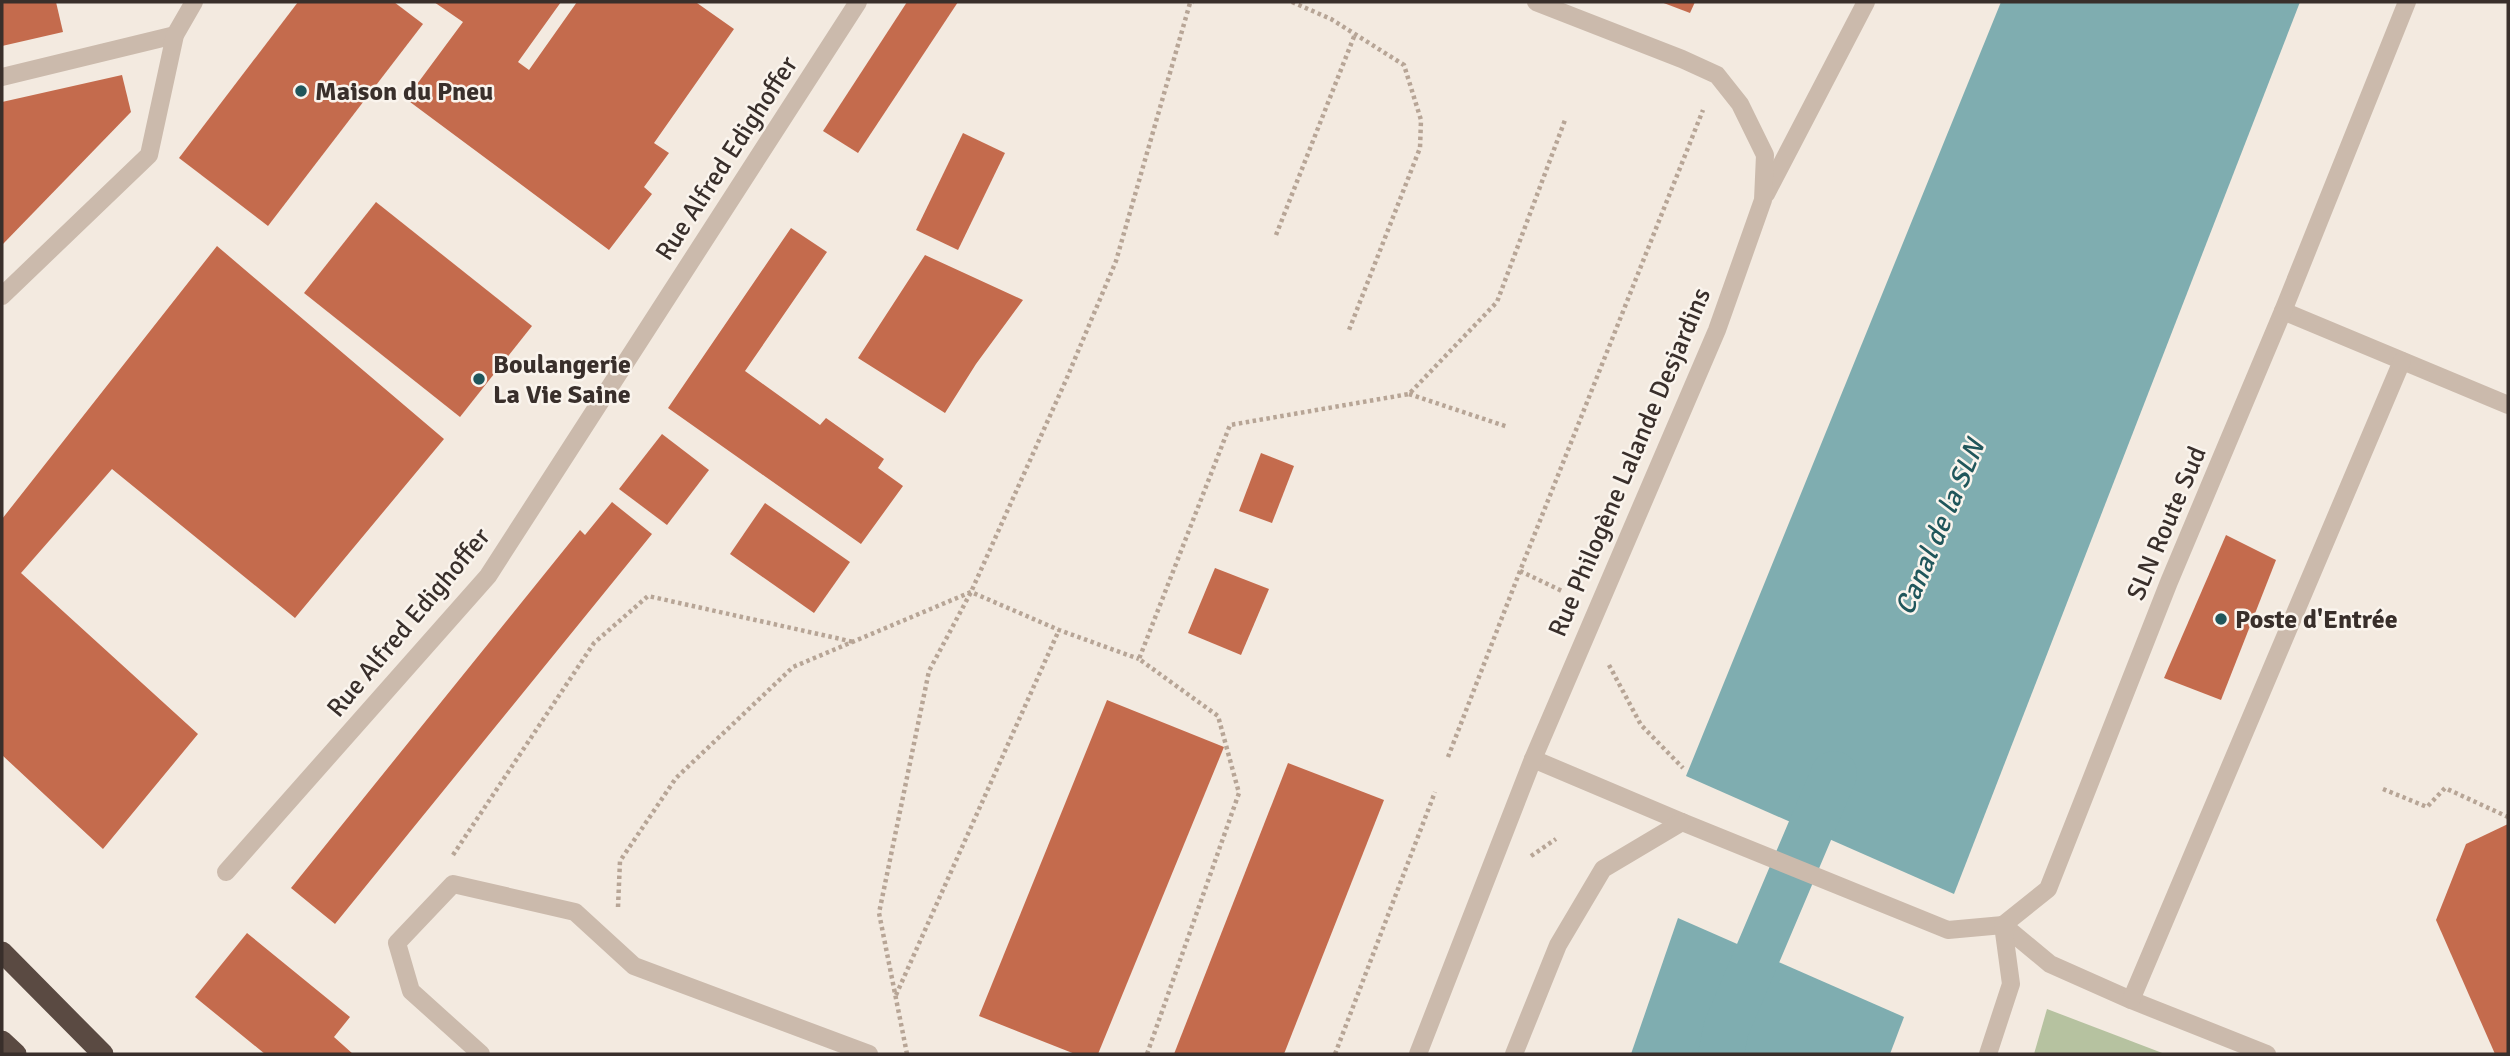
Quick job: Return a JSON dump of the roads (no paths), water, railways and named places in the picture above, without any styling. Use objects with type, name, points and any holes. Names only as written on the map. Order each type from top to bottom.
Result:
[{"type":"highway","points":[[2,952],[103,1054]]},
{"type":"highway","points":[[2,1041],[16,1054]]},
{"type":"street","points":[[2,296],[149,155],[175,35],[194,2]]},
{"type":"street","name":"Rue Alfred Edighoffer","points":[[226,872],[488,576],[858,2]]},
{"type":"street","name":"Rue Philogène Lalande Desjardins","points":[[1418,1054],[1532,759],[1717,330],[1763,200],[1765,155],[1740,104],[1717,75],[1646,44],[1536,2]]},
{"type":"street","points":[[1763,200],[1866,2]]},
{"type":"street","name":"SLN Route Sud","points":[[2003,925],[2048,889],[2169,582],[2283,311],[2407,2]]},
{"type":"street","points":[[2,77],[175,35]]},
{"type":"street","points":[[2283,311],[2508,405]]},
{"type":"street","points":[[2131,1000],[2402,361]]},
{"type":"street","points":[[1532,759],[1948,930],[2003,925],[2050,964],[2131,1000],[2267,1054]]},
{"type":"street","points":[[1514,1054],[1558,945],[1604,869],[1682,822]]},
{"type":"street","points":[[481,1054],[411,991],[397,943],[453,884],[575,912],[634,966],[869,1054]]},
{"type":"street","points":[[1988,1054],[2011,984],[2003,925]]},
{"type":"water","points":[[2001,2],[2300,2],[1954,894],[1686,776]]},
{"type":"water","points":[[1678,918],[1904,1017],[1890,1054],[1631,1054]]},
{"type":"waterway","name":"Canal de la SLN","points":[[1721,1054],[1726,1029],[1834,774]]},
{"type":"place","name":"Maison du Pneu","points":[[301,91]]},
{"type":"place","name":"Boulangerie La Vie Saine","points":[[479,379]]},
{"type":"place","name":"Poste d'Entrée","points":[[2221,619]]}]
